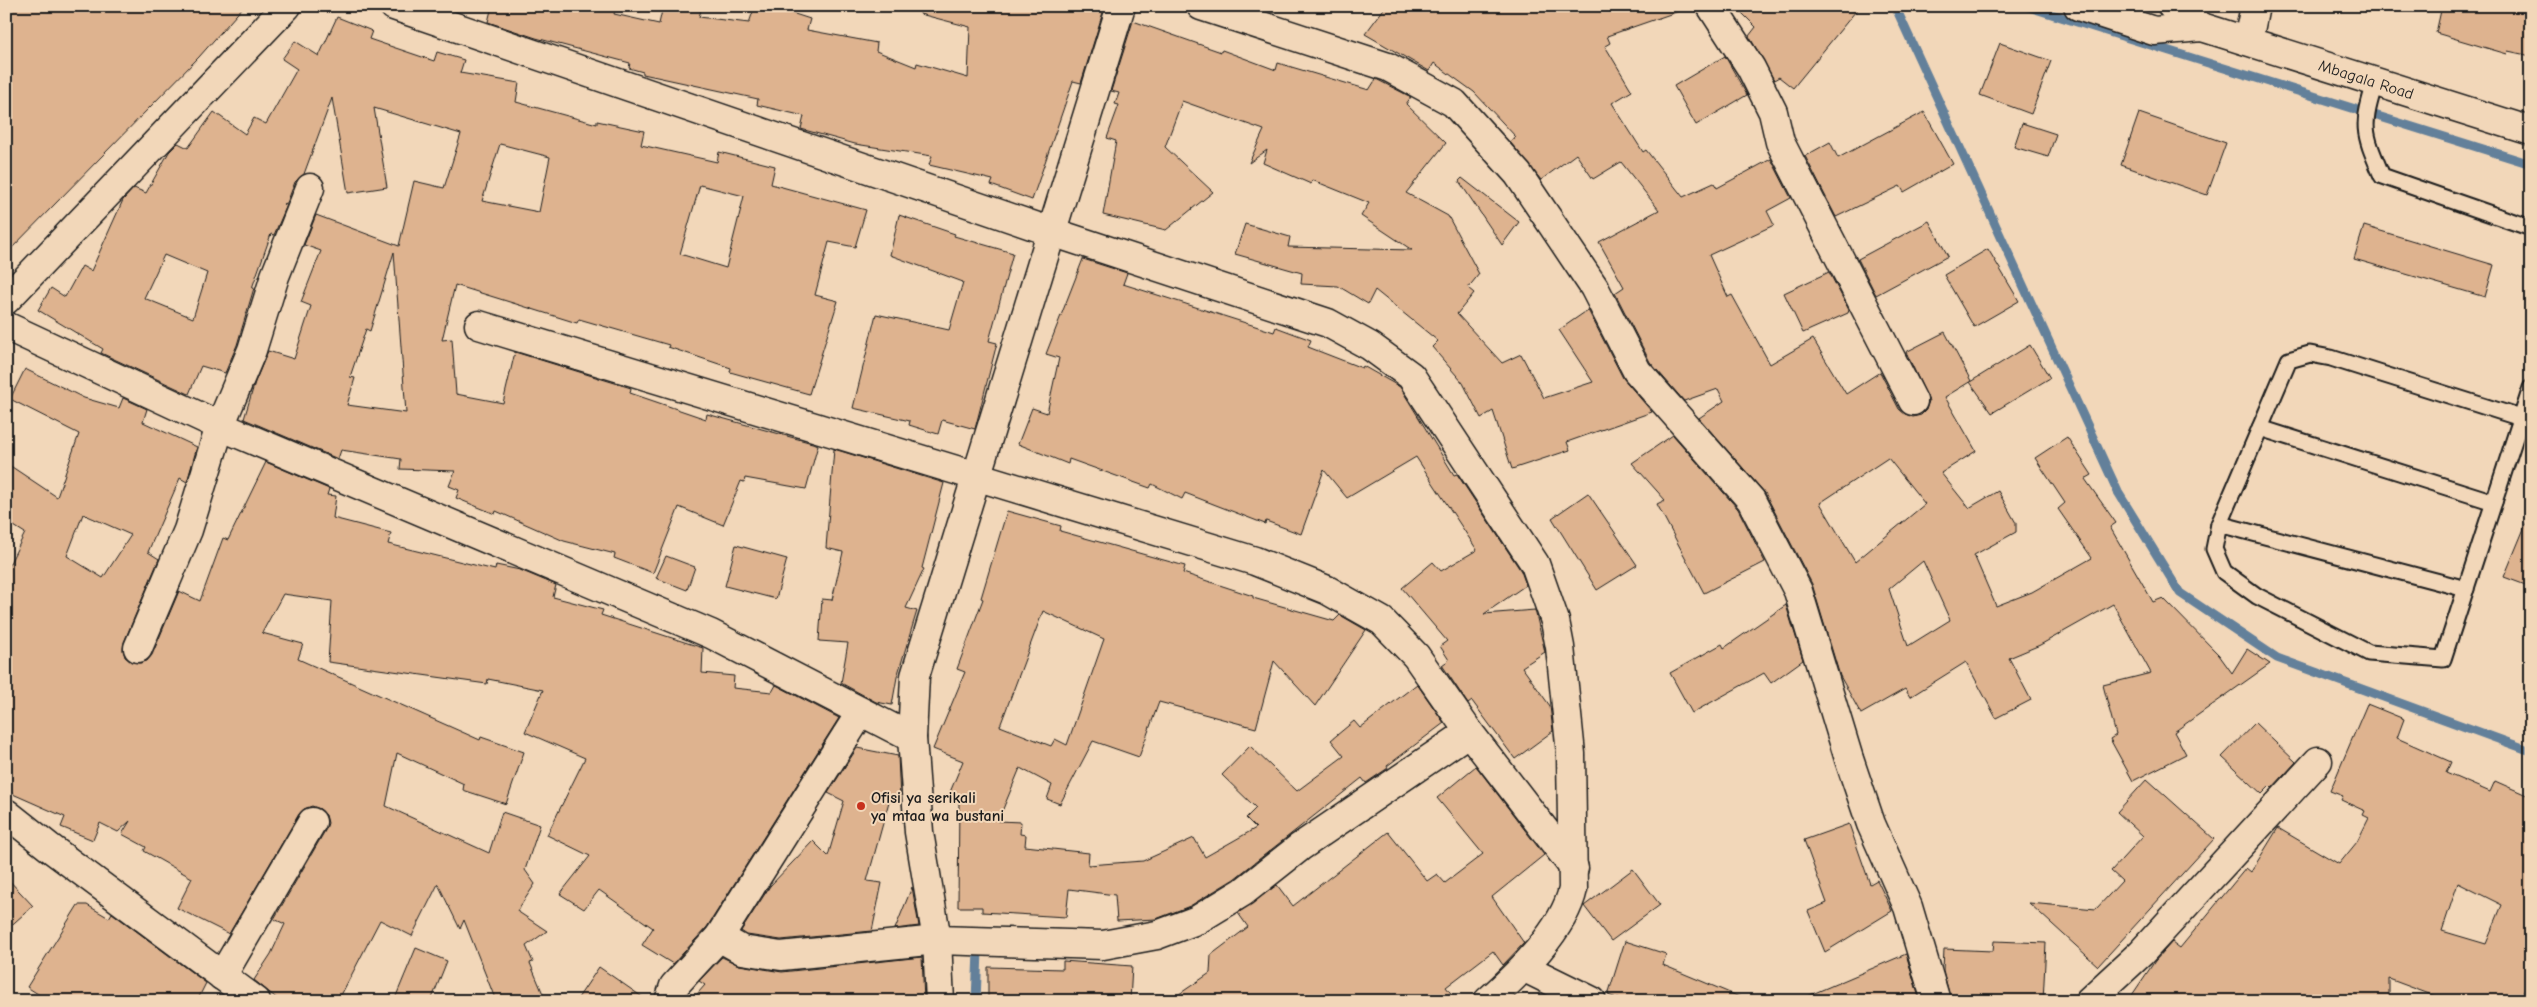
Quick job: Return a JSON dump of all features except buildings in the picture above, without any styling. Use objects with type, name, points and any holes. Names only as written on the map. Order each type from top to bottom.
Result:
[{"type":"street","points":[[6,300],[287,6]]},
{"type":"street","points":[[394,6],[1052,232],[1328,323],[1370,346],[1411,376],[1535,564],[1555,621],[1560,647],[1571,754],[1574,868],[1570,904],[1525,968],[1488,1001]]},
{"type":"street","points":[[940,1001],[937,940],[919,832],[912,738],[915,676],[1121,6]]},
{"type":"street","points":[[1200,6],[1388,66],[1454,103],[1518,174],[1594,287],[1637,371],[1751,500],[1798,591],[1849,759],[1871,824],[1908,907],[1936,1001]]},
{"type":"street","points":[[1711,6],[1751,68],[1772,112],[1780,142],[1913,401]]},
{"type":"street","name":"Mbagala Road","points":[[2078,6],[2154,30],[2202,27]]},
{"type":"street","name":"Mbagala Road","points":[[2172,6],[2202,27],[2376,80],[2531,131]]},
{"type":"street","points":[[2248,41],[2255,6]]},
{"type":"street","points":[[138,648],[188,530],[220,426],[252,350],[275,276],[310,188]]},
{"type":"street","points":[[479,325],[1255,561],[1327,590],[1382,621],[1416,656],[1469,732],[1574,868]]},
{"type":"street","points":[[6,326],[220,426],[711,634],[912,738]]},
{"type":"street","points":[[669,1001],[674,986],[719,936],[861,712]]},
{"type":"street","points":[[719,936],[742,950],[781,956],[937,940],[1103,945],[1157,935],[1197,920],[1243,892],[1300,847],[1469,732]]},
{"type":"street","points":[[2089,1001],[2141,953],[2318,761]]},
{"type":"street","points":[[6,813],[256,1001]]},
{"type":"street","points":[[222,976],[312,822]]},
{"type":"street","points":[[1525,968],[1592,1001]]},
{"type":"lane","points":[[2376,80],[2366,114],[2365,130],[2382,176],[2531,228]]},
{"type":"lane","points":[[2521,418],[2310,354],[2289,360],[2219,524],[2214,549],[2224,572],[2257,596],[2368,653],[2443,660],[2531,388]]},
{"type":"lane","points":[[2260,428],[2494,502]]},
{"type":"lane","points":[[2219,524],[2466,589]]},
{"type":"waterway","points":[[1895,6],[2118,492],[2180,593],[2277,658],[2531,751]]},
{"type":"waterway","points":[[2026,6],[2531,164]]},
{"type":"waterway","points":[[976,1001],[978,951],[986,950]]},
{"type":"place","name":"Ofisi ya serikali ya mtaa wa bustani","points":[[861,806]]}]
